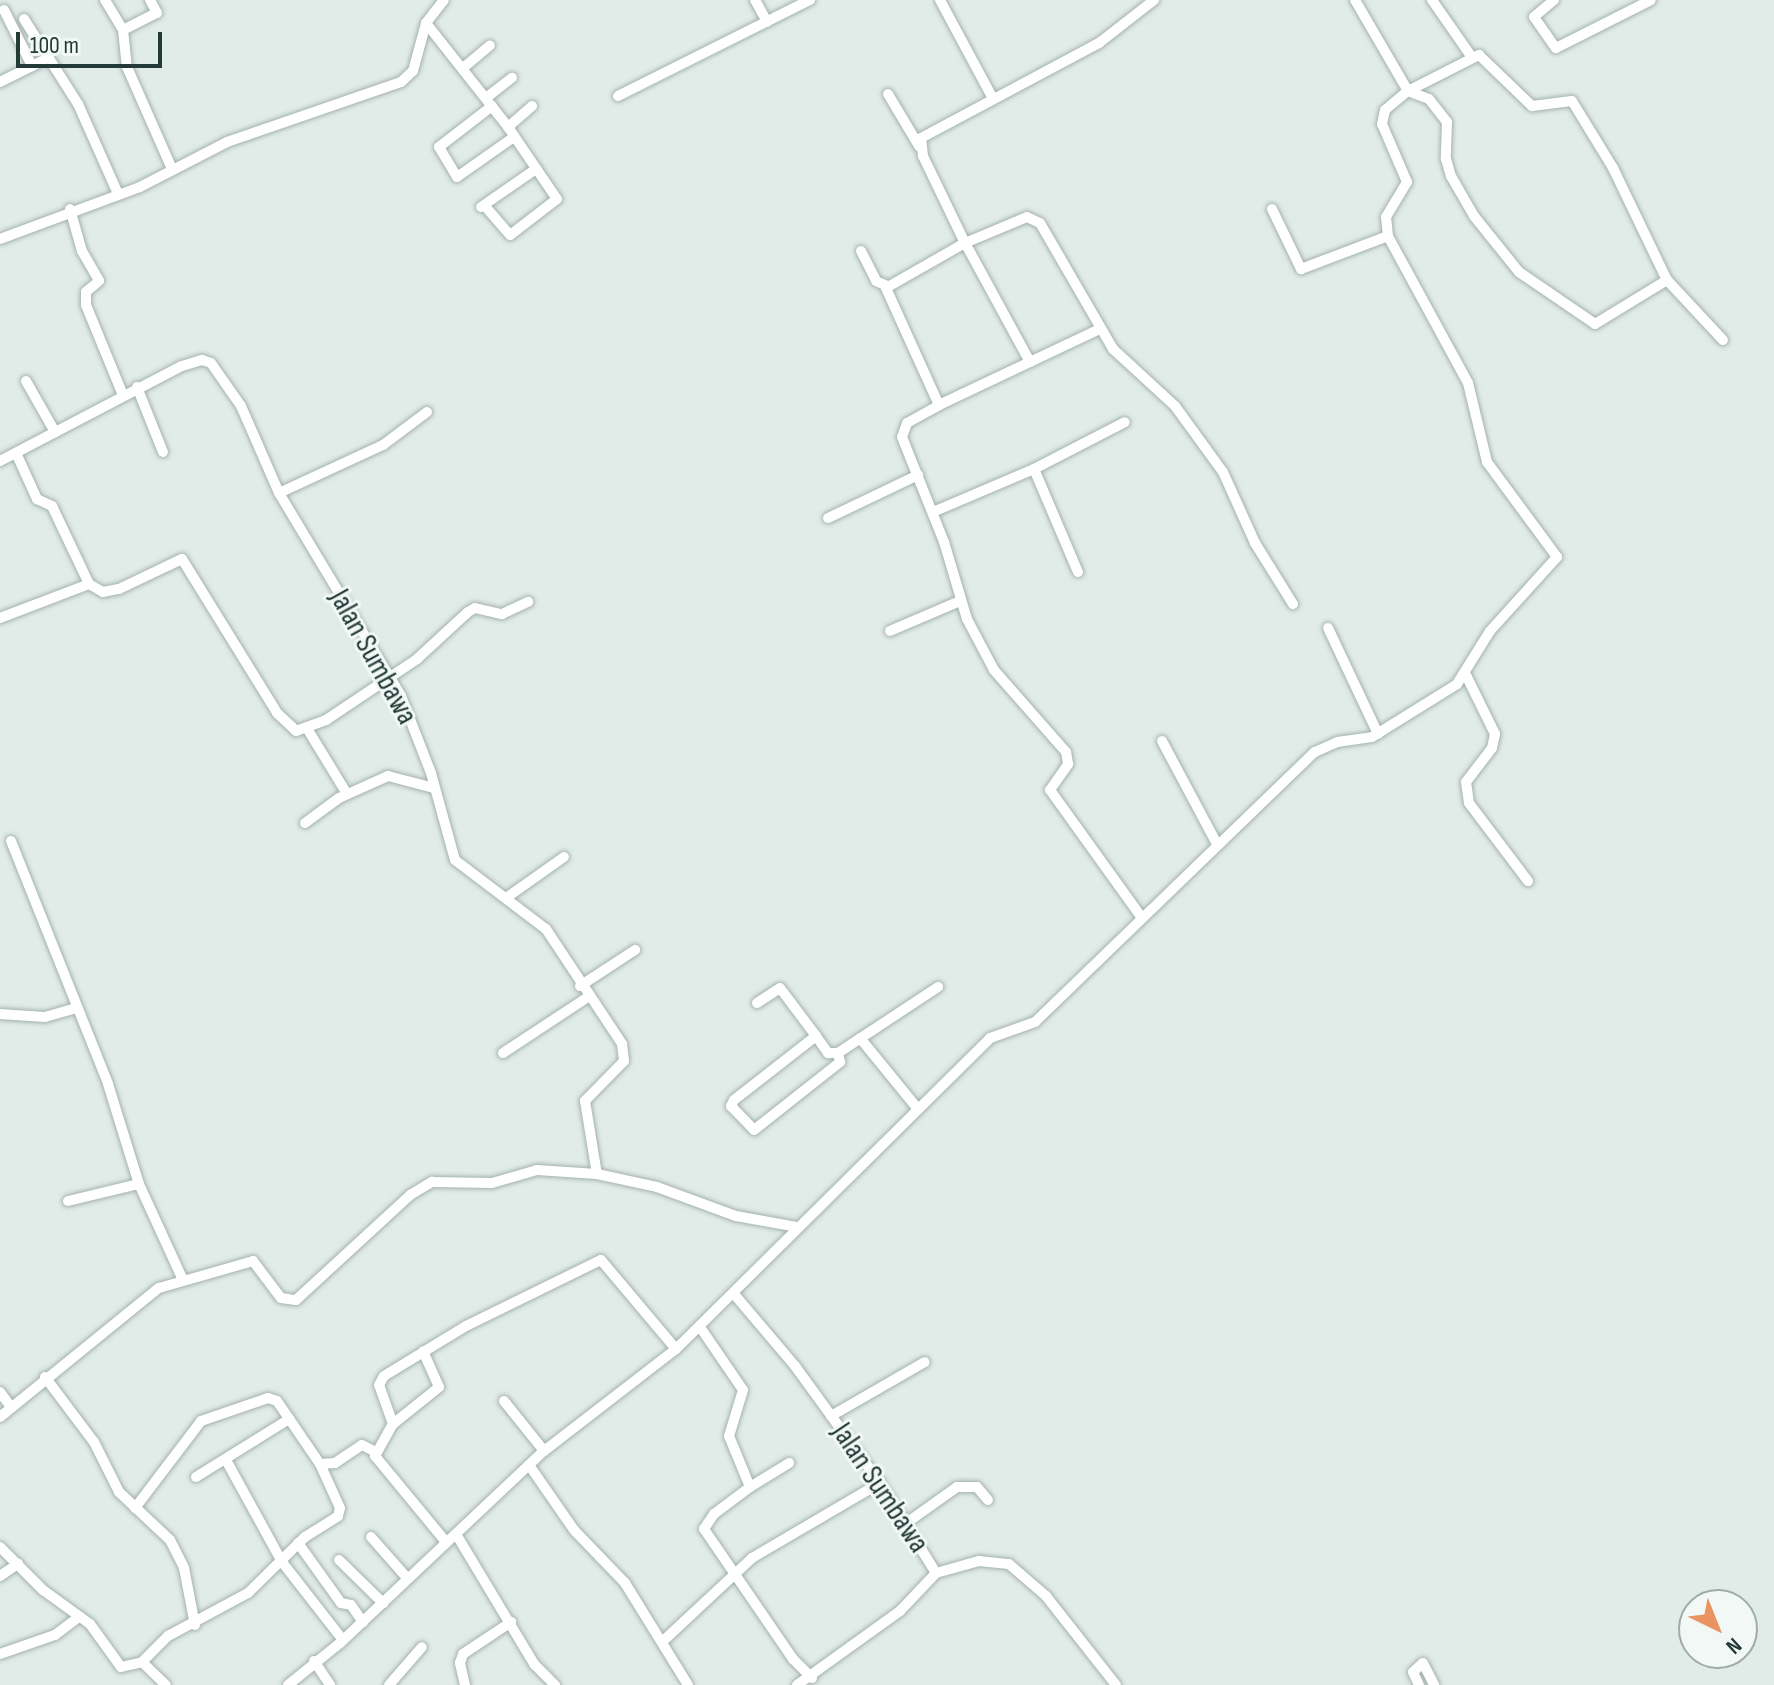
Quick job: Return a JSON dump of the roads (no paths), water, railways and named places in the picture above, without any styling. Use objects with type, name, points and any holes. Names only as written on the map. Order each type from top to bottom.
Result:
[{"type":"street","points":[[105,0],[123,30],[127,67],[172,169]]},
{"type":"street","points":[[0,239],[70,209],[118,194],[227,142],[401,82],[413,71],[426,23],[444,0]]},
{"type":"street","points":[[755,0],[767,22]]},
{"type":"street","points":[[618,96],[810,0]]},
{"type":"street","points":[[940,0],[993,99]]},
{"type":"street","points":[[920,148],[927,134],[1099,43],[1154,0]]},
{"type":"street","points":[[1355,0],[1408,91],[1429,99],[1447,122],[1446,159],[1474,216],[1519,272],[1558,302],[1595,324],[1667,280]]},
{"type":"street","points":[[1432,0],[1471,56],[1490,61],[1532,106],[1575,103],[1667,280],[1723,340]]},
{"type":"street","points":[[1554,0],[1534,17],[1556,48],[1651,0]]},
{"type":"street","points":[[123,30],[157,13],[155,2]]},
{"type":"street","points":[[0,82],[37,64],[4,10]]},
{"type":"street","points":[[24,19],[78,104],[118,194]]},
{"type":"street","points":[[426,23],[508,127],[557,199],[510,235],[482,207],[536,169]]},
{"type":"street","points":[[463,68],[490,45]]},
{"type":"street","points":[[288,1685],[363,1622],[544,1451],[676,1349],[993,1036],[1031,1026],[1216,842],[1322,747],[1378,734],[1466,675],[1490,631],[1557,557],[1487,462],[1468,383],[1388,236],[1386,217],[1407,182],[1382,116],[1408,91],[1471,56]]},
{"type":"street","points":[[512,78],[439,151],[457,177],[514,137]]},
{"type":"street","points":[[888,94],[920,148],[965,243],[1030,362]]},
{"type":"street","points":[[508,127],[532,106]]},
{"type":"street","points":[[70,209],[82,251],[99,281],[86,292],[86,305],[123,395]]},
{"type":"street","points":[[1272,209],[1301,269],[1388,236]]},
{"type":"street","points":[[887,286],[965,243],[1015,221],[1035,219],[1119,356],[1175,406],[1223,472],[1255,543],[1293,604]]},
{"type":"street","points":[[861,251],[876,281],[887,286],[939,405]]},
{"type":"street","points":[[1100,329],[939,405],[903,426],[902,437],[933,512],[960,601],[994,670],[1067,755],[1065,769],[1050,786],[1052,793],[1142,918]]},
{"type":"street","name":"Jalan Sumbawa","points":[[0,461],[137,387],[198,360],[211,363],[241,406],[279,493],[408,710],[455,860],[552,936],[580,986],[626,1053],[622,1064],[585,1101],[597,1174]]},
{"type":"street","points":[[26,381],[55,432]]},
{"type":"street","points":[[137,387],[163,452]]},
{"type":"street","points":[[279,493],[374,450],[427,412]]},
{"type":"street","points":[[933,512],[1034,469],[1125,422]]},
{"type":"street","points":[[16,453],[37,499],[52,506],[89,584],[107,593],[182,559],[281,718],[296,731],[308,730],[390,677],[475,608],[502,614],[528,602]]},
{"type":"street","points":[[1034,469],[1078,572]]},
{"type":"street","points":[[828,518],[918,475]]},
{"type":"street","points":[[0,618],[89,584]]},
{"type":"street","points":[[890,631],[960,601]]},
{"type":"street","points":[[1328,628],[1378,734]]},
{"type":"street","points":[[1466,675],[1495,737],[1466,782],[1469,803],[1528,881]]},
{"type":"street","points":[[308,730],[347,794]]},
{"type":"street","points":[[1162,741],[1216,842]]},
{"type":"street","points":[[305,823],[347,794],[388,776],[434,788]]},
{"type":"street","points":[[11,841],[111,1094],[139,1184],[183,1280]]},
{"type":"street","points":[[506,898],[564,857]]},
{"type":"street","points":[[580,986],[635,950]]},
{"type":"street","points":[[757,1003],[780,988],[828,1053],[838,1053],[938,987]]},
{"type":"street","points":[[503,1053],[588,997]]},
{"type":"street","points":[[0,1014],[45,1017],[77,1008]]},
{"type":"street","points":[[816,1036],[734,1100],[731,1106],[750,1128],[757,1128],[840,1062],[838,1053]]},
{"type":"street","points":[[860,1038],[917,1108]]},
{"type":"street","points":[[0,1417],[147,1294],[183,1280],[253,1261],[281,1298],[296,1300],[425,1184],[492,1183],[537,1170],[597,1174],[657,1187],[736,1216],[798,1227]]},
{"type":"street","points":[[68,1201],[139,1184]]},
{"type":"street","points":[[393,1424],[379,1382],[423,1351],[601,1260],[676,1349]]},
{"type":"street","name":"Jalan Sumbawa","points":[[734,1294],[880,1483],[936,1573],[979,1561],[1009,1564],[1046,1596],[1116,1685]]},
{"type":"street","points":[[700,1327],[743,1390],[729,1436],[750,1487]]},
{"type":"street","points":[[374,1451],[393,1424],[439,1387],[423,1351]]},
{"type":"street","points":[[831,1416],[925,1362]]},
{"type":"street","points":[[45,1377],[135,1508],[170,1540],[184,1568],[195,1625]]},
{"type":"street","points":[[0,1392],[10,1406]]},
{"type":"street","points":[[0,1547],[43,1590],[80,1616],[121,1667],[142,1662],[168,1636],[234,1604],[282,1562],[298,1543],[341,1513],[320,1464],[277,1401],[268,1398],[207,1417],[162,1466],[135,1508]]},
{"type":"street","points":[[504,1401],[544,1451]]},
{"type":"street","points":[[196,1477],[289,1419]]},
{"type":"street","points":[[320,1464],[335,1463],[362,1445],[374,1451],[446,1542]]},
{"type":"street","points":[[226,1460],[282,1562],[343,1640]]},
{"type":"street","points":[[789,1463],[750,1487],[704,1526],[812,1678]]},
{"type":"street","points":[[529,1465],[574,1530],[625,1583],[688,1685]]},
{"type":"street","points":[[662,1642],[752,1558],[880,1483]]},
{"type":"street","points":[[905,1524],[957,1487],[977,1487],[988,1500]]},
{"type":"street","points":[[456,1534],[537,1667],[555,1685]]},
{"type":"street","points":[[371,1537],[407,1578]]},
{"type":"street","points":[[298,1543],[341,1603],[351,1605],[363,1622]]},
{"type":"street","points":[[339,1560],[383,1603]]},
{"type":"street","points":[[0,1576],[18,1564]]},
{"type":"street","points":[[797,1685],[812,1678],[900,1611],[936,1573]]},
{"type":"street","points":[[0,1654],[55,1635],[80,1616]]},
{"type":"street","points":[[465,1685],[460,1663],[463,1654],[511,1622]]},
{"type":"street","points":[[389,1685],[422,1647]]},
{"type":"street","points":[[314,1661],[330,1685]]},
{"type":"street","points":[[142,1662],[166,1685]]},
{"type":"street","points":[[1419,1685],[1413,1672],[1423,1663],[1434,1685]]}]
